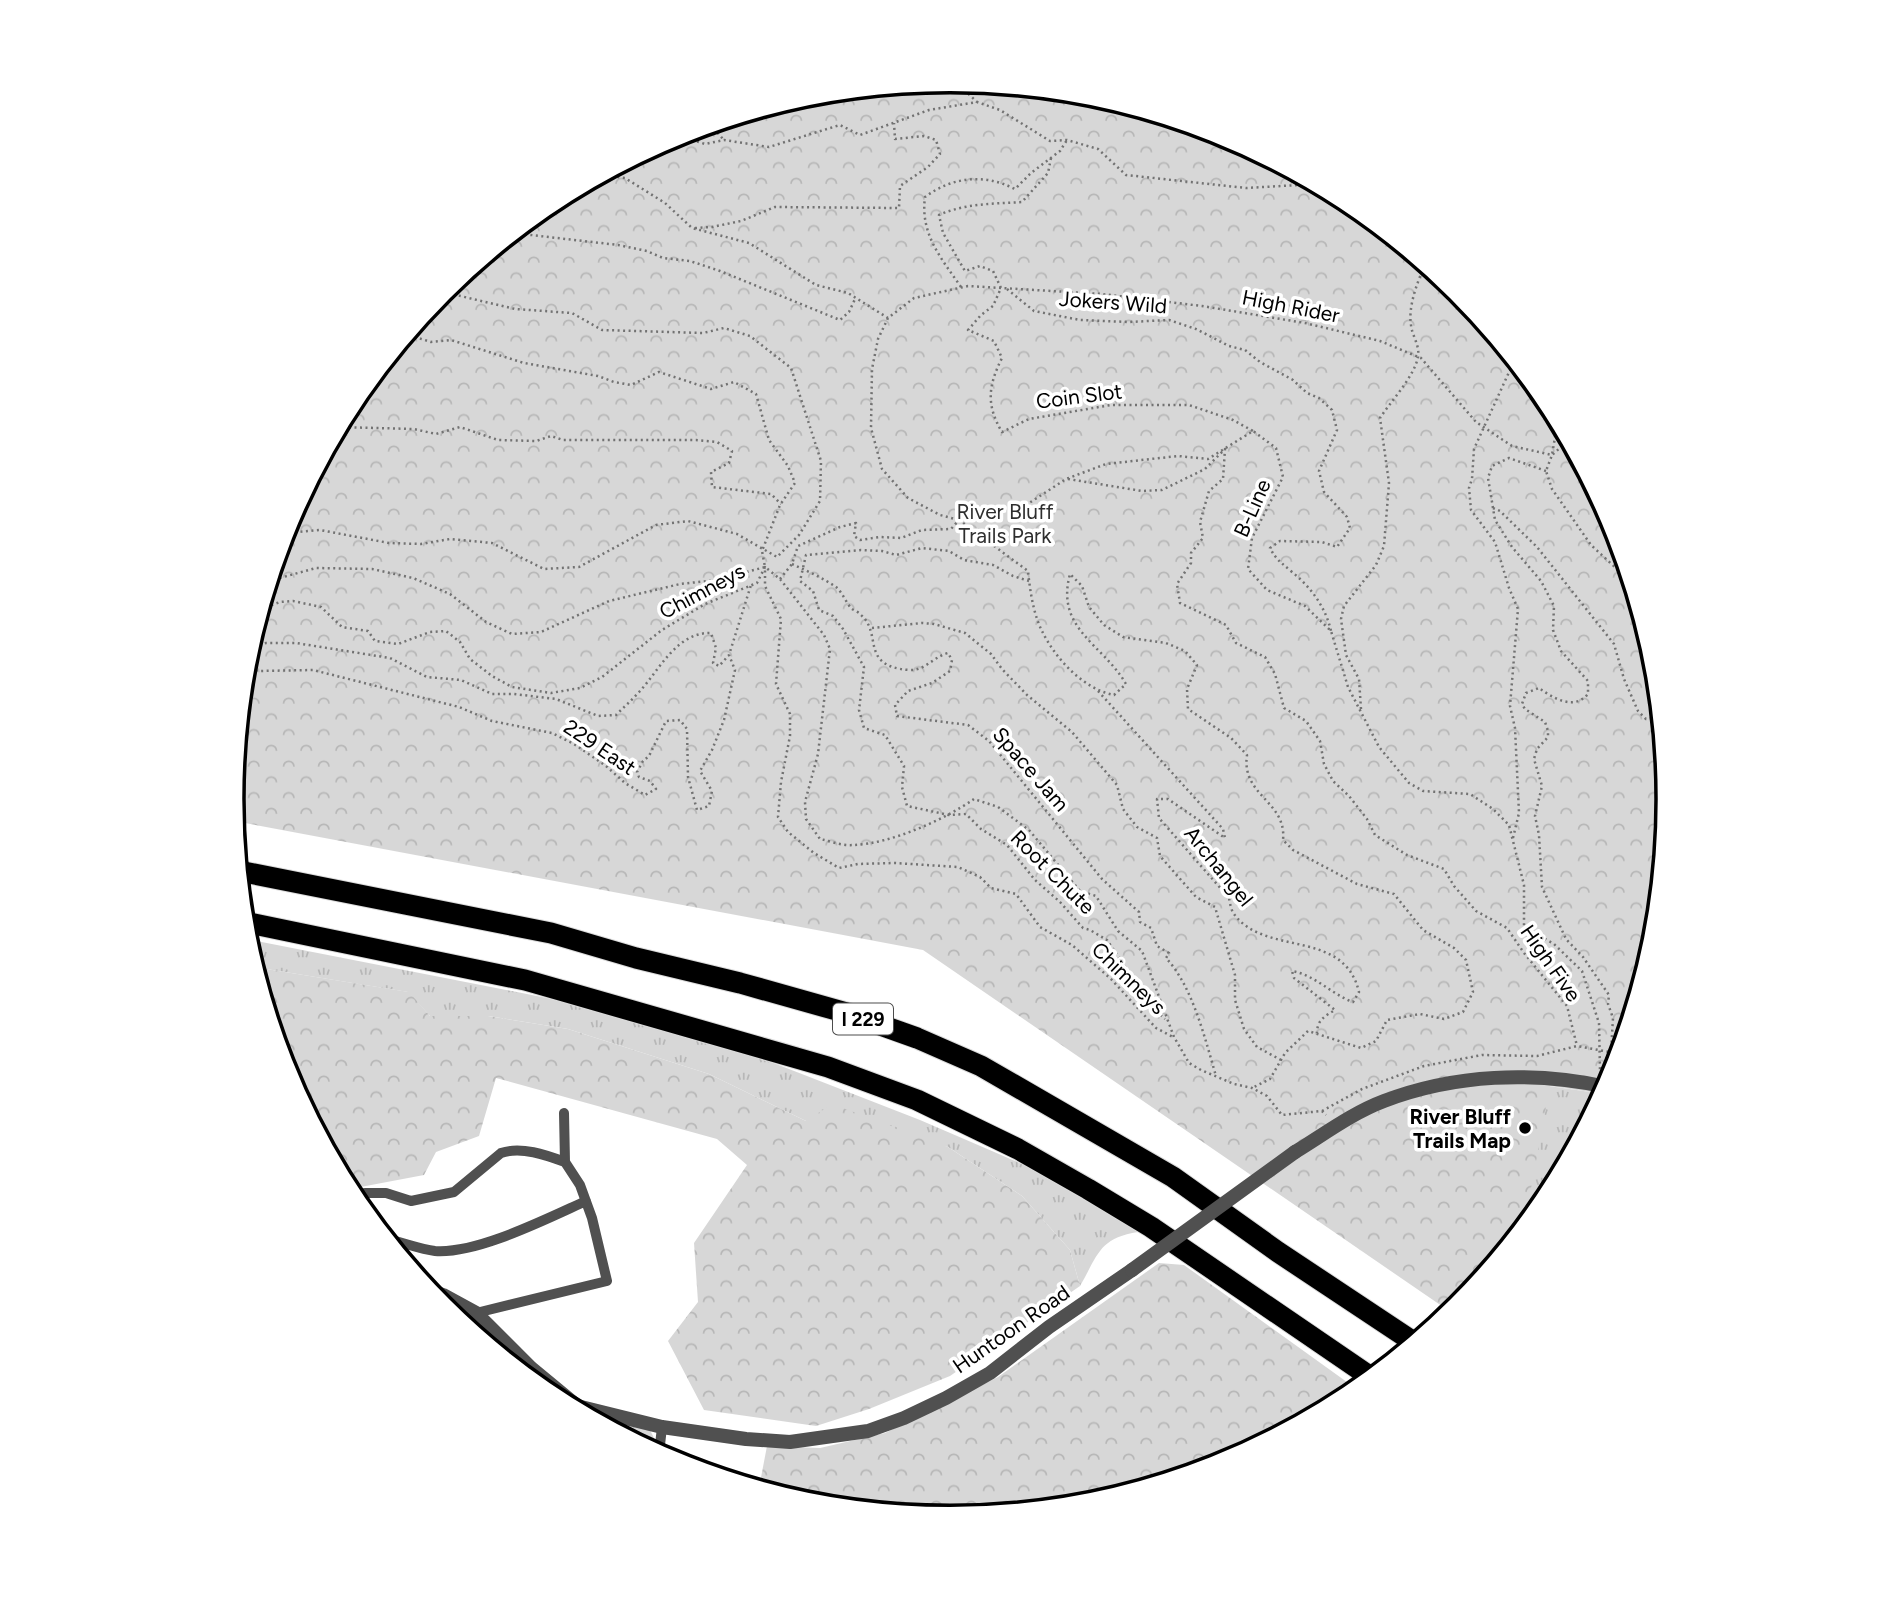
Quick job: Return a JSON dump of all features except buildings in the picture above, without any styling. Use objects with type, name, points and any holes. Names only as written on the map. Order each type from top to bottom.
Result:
[{"type":"highway","name":"I 229","points":[[248,873],[551,933],[847,1013],[917,1038],[982,1066],[1174,1177],[1278,1252],[1407,1337]]},
{"type":"highway","points":[[256,924],[525,980],[828,1067],[917,1100],[1018,1149],[1151,1227],[1363,1372]]},
{"type":"street","name":"Huntoon Road","points":[[597,1411],[662,1427],[746,1439],[790,1442],[868,1431],[904,1418],[990,1373],[1049,1327],[1294,1152],[1382,1101],[1427,1087],[1480,1079],[1531,1076],[1596,1085]]},
{"type":"street","name":"Huntoon Road","points":[[454,1301],[476,1313],[525,1362]]},
{"type":"lane","points":[[476,1313],[607,1281],[586,1201],[580,1185],[565,1162],[564,1113]]},
{"type":"lane","points":[[365,1194],[386,1193],[411,1202],[454,1192],[501,1153],[509,1150],[544,1154],[565,1162]]},
{"type":"lane","points":[[401,1243],[435,1251],[465,1248],[546,1219],[586,1201]]},
{"type":"lane","points":[[660,1442],[662,1427]]},
{"type":"path","points":[[968,93],[977,102],[1000,110],[1050,141],[1067,141],[1098,149],[1126,175],[1247,188],[1300,185]]},
{"type":"path","points":[[695,141],[705,144],[724,140],[769,147],[840,125],[860,135],[929,110],[977,102]]},
{"type":"path","points":[[692,228],[741,221],[775,207],[899,208],[900,186],[928,167],[940,154],[936,140],[924,136],[895,139],[894,123]]},
{"type":"path","points":[[717,132],[724,140]]},
{"type":"path","points":[[961,287],[929,236],[922,214],[925,197],[942,185],[967,180],[990,179],[1015,189],[1060,151],[1067,141]]},
{"type":"path","points":[[1001,288],[993,271],[980,266],[965,271],[943,233],[939,215],[954,208],[1022,202],[1048,173],[1051,158]]},
{"type":"path","points":[[617,177],[625,178],[665,203],[692,228],[749,243],[816,285],[848,293],[888,318],[878,339],[872,369],[871,428],[882,469],[908,498],[940,515],[959,520],[1028,571],[1042,631],[1072,674],[1102,693],[1114,695],[1126,684],[1118,670],[1073,621],[1065,593],[1070,574],[1082,586],[1089,607],[1104,625],[1123,637],[1166,643],[1185,651],[1197,665],[1187,689],[1188,709],[1231,738],[1247,755],[1245,768],[1252,787],[1264,796],[1274,809],[1285,828],[1283,840],[1293,850],[1357,884],[1394,894],[1423,930],[1454,948],[1466,960],[1473,992],[1463,1012],[1444,1019],[1420,1014],[1387,1020],[1376,1041],[1362,1048],[1308,1031],[1285,1053],[1270,1079],[1252,1088]]},
{"type":"path","points":[[527,235],[618,245],[647,251],[663,258],[690,261],[840,320],[849,312],[855,298]]},
{"type":"path","points":[[1361,713],[1359,679],[1346,655],[1341,619],[1344,606],[1376,565],[1384,546],[1389,483],[1380,418],[1405,383],[1418,357],[1417,341],[1410,325],[1412,306],[1421,273]]},
{"type":"path","name":"High Rider","points":[[888,318],[914,298],[961,287],[1102,294],[1202,306],[1305,323],[1380,341],[1418,357],[1476,422],[1512,446],[1552,455]]},
{"type":"path","name":"Coin Slot","points":[[1001,288],[993,306],[968,330],[994,341],[1002,358],[989,392],[994,419],[1002,432],[1028,419],[1111,405],[1189,405],[1233,420],[1253,431]]},
{"type":"path","name":"Jokers Wild","points":[[1006,288],[1034,311],[1080,320],[1169,320],[1196,329],[1229,346],[1245,350],[1260,362],[1293,380],[1332,410],[1337,429],[1319,471],[1324,492],[1347,517],[1350,528],[1337,547],[1322,542],[1280,541],[1270,548],[1277,561],[1308,588],[1327,615],[1331,631]]},
{"type":"path","points":[[297,532],[320,530],[389,543],[421,544],[450,539],[492,543],[544,569],[579,567],[656,525],[688,521],[737,534],[762,551],[777,557],[799,535],[820,501],[821,461],[791,368],[750,336],[724,328],[703,333],[602,330],[572,313],[515,309],[456,295]]},
{"type":"path","points":[[416,337],[430,342],[451,340],[524,363],[598,376],[631,385],[659,372],[711,389],[734,382],[756,394],[769,440],[788,466],[795,483],[781,504],[762,551],[765,567],[780,579],[824,635],[831,649],[818,754],[805,802],[806,819],[820,839],[852,845],[891,837],[949,815],[974,799],[998,807],[1029,830],[1080,891],[1096,896],[1118,931],[1142,951],[1174,1037],[1189,1063],[1267,1096],[1282,1115],[1322,1111],[1337,1126]]},
{"type":"path","points":[[1511,369],[1474,449],[1469,488],[1471,510],[1498,548],[1518,609],[1510,706],[1515,728],[1519,813],[1513,841]]},
{"type":"path","points":[[350,427],[414,429],[436,434],[460,427],[498,440],[536,441],[551,436],[563,440],[717,442],[732,451],[729,464],[710,472],[712,487],[771,494],[781,504]]},
{"type":"path","points":[[780,579],[792,564],[798,546],[840,527],[856,523],[854,536],[860,540],[901,538],[922,530],[951,529],[959,520],[1020,509],[1066,479],[1106,464],[1178,456],[1208,459],[1253,431]]},
{"type":"path","name":"B-Line","points":[[1253,431],[1276,448],[1283,477],[1252,538],[1248,569],[1267,590],[1305,606],[1331,631],[1348,687],[1361,713],[1379,747],[1409,783],[1423,791],[1470,794],[1509,825],[1524,885],[1524,927],[1554,944],[1582,971],[1599,1023],[1599,1050]]},
{"type":"path","points":[[1555,435],[1546,471],[1552,489],[1591,545],[1618,570]]},
{"type":"path","points":[[1552,455],[1562,446]]},
{"type":"path","points":[[1066,479],[1142,491],[1162,490],[1205,469],[1225,449]]},
{"type":"path","name":"High Five","points":[[1225,449],[1223,479],[1209,491],[1200,522],[1203,538],[1191,553],[1191,563],[1178,584],[1180,603],[1226,625],[1236,642],[1265,657],[1275,674],[1284,708],[1306,721],[1321,741],[1324,764],[1333,781],[1367,819],[1375,835],[1407,855],[1444,869],[1454,886],[1476,911],[1507,928],[1567,1006],[1577,1046]]},
{"type":"path","points":[[1546,471],[1509,458],[1492,466],[1488,478],[1495,520],[1512,547],[1532,568],[1550,597],[1555,612],[1553,630],[1561,651],[1588,681],[1588,694],[1583,700],[1562,701],[1539,688],[1526,692],[1522,704],[1545,722],[1548,731],[1548,737],[1537,749],[1534,759],[1542,786],[1535,816],[1539,835],[1542,887],[1566,939],[1583,957],[1609,995],[1608,1004],[1613,1018],[1611,1047]]},
{"type":"path","points":[[1493,508],[1500,511],[1537,547],[1614,644],[1624,679],[1638,711],[1646,719],[1652,718]]},
{"type":"path","points":[[803,569],[806,555],[861,550],[896,555],[922,548],[949,551],[964,559],[993,565],[1029,581]]},
{"type":"path","name":"Space Jam","points":[[792,564],[838,589],[872,628],[872,647],[879,658],[888,664],[909,670],[923,668],[936,657],[948,653],[952,660],[950,671],[932,683],[908,691],[895,705],[897,716],[968,725],[989,741],[1102,879],[1139,912],[1140,922],[1150,928],[1157,946],[1169,953],[1166,958],[1177,970],[1204,1033],[1216,1076]]},
{"type":"path","points":[[280,579],[316,568],[372,569],[413,578],[450,594],[486,622],[512,634],[541,632],[609,601],[680,584],[717,580],[765,567]]},
{"type":"path","name":"Chimneys","points":[[271,605],[293,601],[321,607],[342,627],[368,631],[375,641],[398,644],[430,632],[446,631],[460,642],[470,659],[492,676],[512,687],[551,693],[580,688],[602,677],[662,630],[705,604],[757,583],[765,567]]},
{"type":"path","name":"Chimneys","points":[[765,567],[765,586],[781,619],[776,684],[790,714],[790,736],[781,782],[778,817],[788,832],[814,853],[839,868],[858,864],[895,863],[958,867],[980,877],[991,888],[1016,894],[1040,927],[1072,945],[1111,979],[1156,1028],[1174,1037]]},
{"type":"path","name":"Root Chute","points":[[803,569],[800,581],[813,591],[819,610],[833,616],[838,622],[864,667],[859,710],[864,728],[885,735],[904,766],[902,787],[907,806],[949,815],[966,814],[981,829],[1007,845],[1035,880],[1060,902],[1083,928],[1107,940],[1153,1008],[1168,1021]]},
{"type":"path","points":[[262,644],[296,643],[390,658],[426,677],[461,680],[492,694],[556,699],[597,716],[616,715],[641,691],[668,654],[698,632],[711,633],[716,648],[713,663],[719,666],[729,655],[751,585]]},
{"type":"path","points":[[872,628],[922,623],[965,633],[991,654],[1027,695],[1072,732],[1117,785],[1123,808],[1137,827],[1157,838],[1160,856],[1196,897],[1215,907],[1235,975],[1235,1000],[1244,1029],[1257,1047],[1281,1060]]},
{"type":"path","name":"229 East","points":[[256,671],[313,670],[459,707],[492,721],[552,733],[574,744],[645,795],[656,789],[650,781],[639,777],[637,772],[649,756],[666,721],[680,720],[687,729],[688,777],[697,810],[709,806],[712,791],[700,771],[724,720],[735,670],[729,655]]},
{"type":"path","name":"Archangel","points":[[1095,688],[1223,828],[1225,838],[1168,799],[1157,799],[1159,818],[1229,898],[1233,913],[1255,931],[1290,944],[1312,946],[1330,953],[1353,975],[1359,992],[1353,1002],[1339,997],[1312,978],[1292,971],[1294,978],[1335,1010],[1322,1018],[1317,1025],[1317,1034]]},
{"type":"path","points":[[1602,1071],[1599,1050],[1609,1052]]},
{"type":"green space","name":"River Bluff Trails Park","points":[[950,93],[997,94],[1088,106],[1178,130],[1221,147],[1304,187],[1343,212],[1416,268],[1450,300],[1511,369],[1538,407],[1584,487],[1603,529],[1633,616],[1643,661],[1651,707],[1657,799],[1651,891],[1643,937],[1619,1026],[1592,1092],[1550,1086],[1528,1205],[1481,1265],[1442,1306],[923,950],[245,823],[246,753],[258,661],[268,616],[298,529],[317,487],[363,407],[390,369],[451,300],[485,268],[558,212],[597,187],[680,147],[723,130],[813,106],[904,94]]},
{"type":"green space","points":[[259,942],[552,999],[647,1022],[753,1055],[920,1120],[1029,1167],[1103,1207],[1138,1232],[1107,1244],[1096,1257],[1080,1286],[1070,1250],[1022,1196],[948,1147],[806,1121],[709,1074],[568,1029],[488,1016],[430,1016],[408,992],[265,969]]},
{"type":"green space","points":[[265,969],[409,992],[430,1016],[488,1016],[568,1029],[709,1074],[806,1121],[832,1104],[948,1147],[1022,1196],[1070,1250],[1080,1286],[950,1376],[869,1409],[816,1426],[704,1410],[668,1341],[698,1302],[694,1243],[747,1165],[717,1139],[496,1078],[479,1136],[436,1152],[424,1175],[361,1187],[317,1111],[298,1069]]},
{"type":"green space","points":[[1535,1084],[1592,1092],[1562,1152],[1523,1212]]},
{"type":"green space","points":[[1159,1263],[1184,1265],[1348,1383],[1304,1411],[1221,1451],[1178,1468],[1088,1492],[997,1504],[904,1504],[813,1492],[761,1479],[767,1446],[820,1448],[885,1433],[998,1377]]},
{"type":"green space","points":[[547,1378],[583,1401],[648,1426],[655,1440],[597,1411]]},
{"type":"place","name":"River Bluff Trails Map","points":[[1525,1128]]}]
